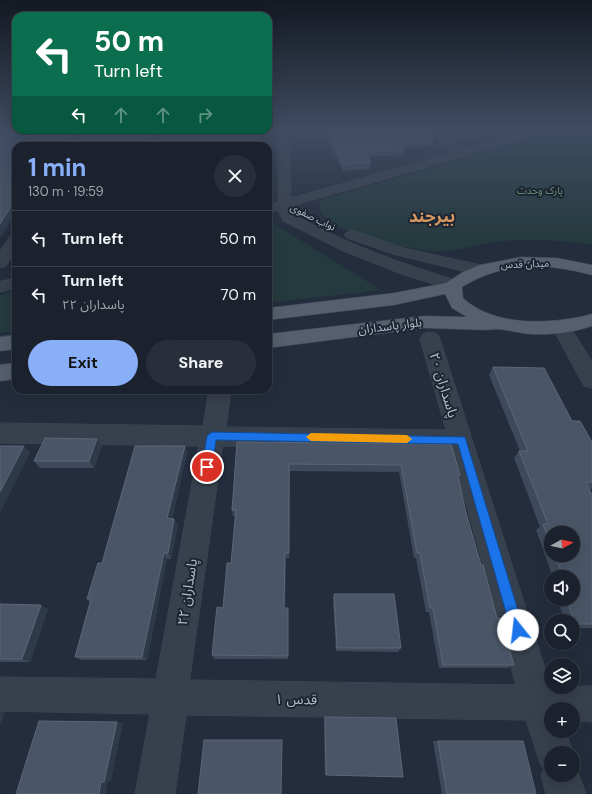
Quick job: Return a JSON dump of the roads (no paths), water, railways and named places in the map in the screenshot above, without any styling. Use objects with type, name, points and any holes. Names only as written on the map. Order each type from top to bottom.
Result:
[{"type":"main road","name":"میدان قدس","points":[[453,286],[479,270],[503,263],[561,263],[592,270]]},
{"type":"main road","points":[[561,263],[592,263]]},
{"type":"main road","points":[[272,314],[394,299],[453,286],[454,297],[462,307],[492,321],[536,328],[561,327],[592,320]]},
{"type":"main road","name":"بلوار پاسداران","points":[[272,341],[424,322],[512,325]]},
{"type":"main road","points":[[0,344],[12,342]]},
{"type":"main road","points":[[0,373],[12,372]]},
{"type":"street","points":[[284,166],[286,204]]},
{"type":"street","points":[[272,208],[415,166]]},
{"type":"street","name":"نواب صفوی","points":[[453,286],[403,270],[353,251],[321,236],[288,218],[285,212],[286,204],[304,211],[330,226],[368,241],[479,270]]},
{"type":"street","points":[[0,263],[12,244]]},
{"type":"street","points":[[0,288],[12,284]]},
{"type":"street","points":[[561,327],[592,380]]},
{"type":"street","name":"پاسداران ۲۰","points":[[430,339],[552,746]]},
{"type":"street","name":"پاسداران ۲۲","points":[[155,794],[219,394]]},
{"type":"street","points":[[0,433],[461,440]]},
{"type":"street","name":"قدس ۱","points":[[0,694],[592,704]]},
{"type":"street","points":[[562,782],[566,794]]},
{"type":"district","name":"بیرجند","points":[[432,216]]},
{"type":"park label","name":"پارک وحدت","points":[[540,190]]}]
